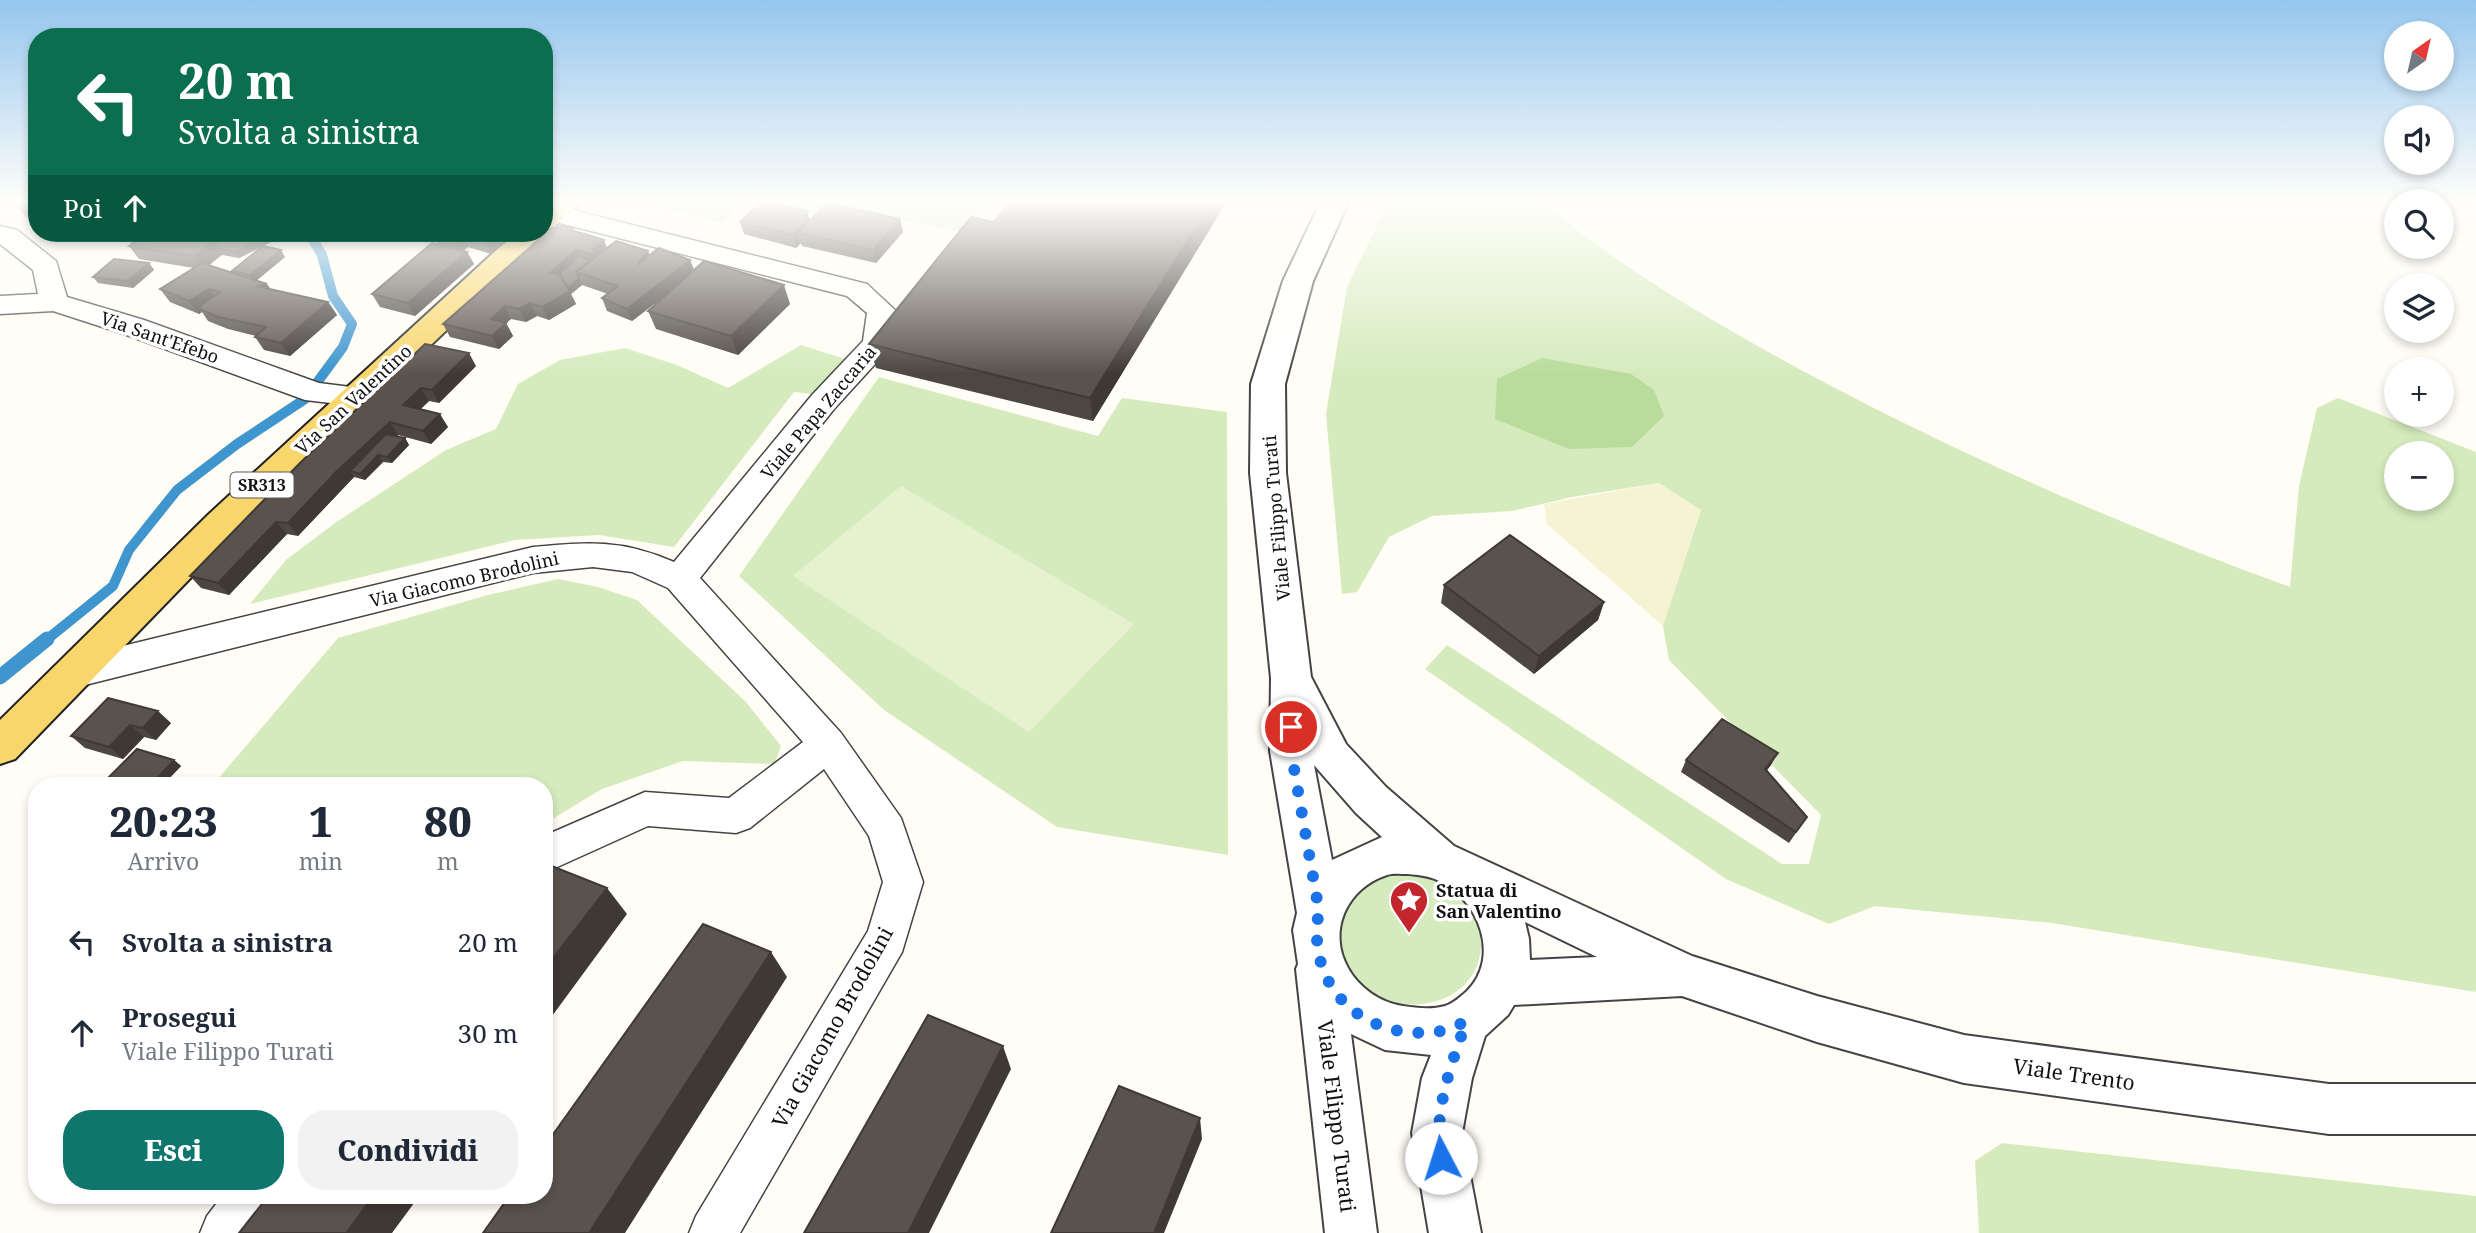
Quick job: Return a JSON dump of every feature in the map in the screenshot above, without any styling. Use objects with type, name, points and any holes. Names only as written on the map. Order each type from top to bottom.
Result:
[{"type":"main road","name":"Via San Valentino","points":[[0,747],[222,523],[504,259]]},
{"type":"street","points":[[0,305],[54,302],[46,267],[34,259]]},
{"type":"street","name":"Viale Papa Zaccaria","points":[[680,579],[823,402],[877,344],[882,311],[857,290],[724,259]]},
{"type":"street","name":"Viale Filippo Turati","points":[[1308,259],[1298,281],[1268,384],[1269,473],[1291,678],[1291,751],[1318,934],[1351,1233]]},
{"type":"street","name":"Via Sant'Efebo","points":[[54,302],[316,393],[356,396]]},
{"type":"street","name":"Via Giacomo Brodolini","points":[[73,673],[533,560],[593,554],[637,560],[680,579],[828,744],[887,830],[903,882],[887,938],[713,1233]]},
{"type":"street","name":"Viale Filippo Turati","points":[[1291,678],[1331,756],[1371,800],[1449,865]]},
{"type":"street","points":[[553,851],[645,809],[736,816],[828,744]]},
{"type":"street","points":[[1408,854],[1449,865],[1481,886],[1497,908],[1507,932],[1509,959],[1502,983],[1488,1006],[1466,1022],[1438,1032],[1406,1032],[1375,1024],[1349,1007],[1328,984],[1318,934],[1332,887],[1353,868],[1379,857],[1408,854]]},
{"type":"street","name":"Viale Trento","points":[[1449,865],[1684,975],[1817,1018],[1964,1059],[2329,1109],[2476,1109]]},
{"type":"street","name":"Viale Trento","points":[[1502,983],[1684,975]]},
{"type":"street","points":[[1455,1233],[1437,1133],[1447,1078],[1466,1022]]},
{"type":"street","points":[[224,1233],[246,1204]]},
{"type":"shaded area","points":[[1659,483],[1701,509],[1663,626],[1547,524],[1544,504]]},
{"type":"green space","points":[[1361,259],[1617,259],[1709,318],[1816,378],[1932,437],[2109,516],[2290,587],[2299,486],[2317,408],[2338,398],[2384,416],[2384,427],[2412,427],[2448,441],[2384,441],[2384,511],[2454,511],[2454,443],[2476,452],[2476,992],[2052,923],[1875,906],[1829,924],[1726,879],[1425,669],[1447,645],[1782,864],[1809,864],[1821,815],[1669,660],[1663,626],[1701,510],[1659,483],[1572,497],[1512,511],[1432,516],[1389,537],[1357,592],[1342,594],[1326,414],[1347,287]]},
{"type":"green space","points":[[801,345],[845,359],[811,394],[794,392],[674,547],[599,535],[515,540],[250,604],[286,560],[335,523],[446,450],[496,429],[518,384],[560,360],[625,348],[677,365],[728,388]]},
{"type":"green space","points":[[1542,358],[1631,374],[1654,390],[1664,416],[1632,447],[1569,449],[1495,419],[1497,379]]},
{"type":"green space","points":[[879,377],[1098,436],[1122,398],[1227,412],[1228,855],[1057,827],[884,710],[739,576]]},
{"type":"green space","points":[[901,486],[1134,624],[1029,732],[793,576]]},
{"type":"green space","points":[[558,579],[598,587],[637,600],[745,701],[781,746],[775,764],[683,761],[602,789],[553,819],[553,777],[220,777],[338,638],[488,595]]},
{"type":"green space","points":[[1385,872],[1422,874],[1442,880],[1465,899],[1473,913],[1479,927],[1481,943],[1474,972],[1460,988],[1442,999],[1422,1004],[1379,998],[1361,987],[1346,971],[1337,946],[1341,907],[1352,891]]},
{"type":"green space","points":[[2002,1143],[2476,1196],[2476,1233],[1979,1233],[1975,1161]]},
{"type":"building","points":[[114,259],[149,263],[128,281],[93,277]]},
{"type":"building","points":[[247,259],[270,259],[250,275],[232,271]]},
{"type":"building","points":[[414,259],[459,259],[408,303],[372,294]]},
{"type":"building","points":[[517,259],[566,259],[550,273],[559,274],[570,291],[542,307],[530,303],[519,309],[505,306],[491,319],[506,323],[492,336],[443,324]]},
{"type":"building","points":[[576,259],[591,260],[576,272],[579,279],[568,288],[559,274]]},
{"type":"building","points":[[593,259],[642,259],[637,265],[645,259],[690,260],[627,309],[602,298],[618,286],[576,272]]},
{"type":"building","points":[[938,259],[1176,259],[1090,398],[869,344]]},
{"type":"building","points":[[704,261],[784,285],[731,336],[648,311]]},
{"type":"building","points":[[202,263],[267,284],[256,286],[328,302],[281,343],[255,337],[266,327],[218,317],[198,308],[220,292],[209,289],[189,301],[160,289]]},
{"type":"building","points":[[425,344],[469,353],[432,390],[421,388],[403,405],[440,414],[423,431],[390,422],[337,471],[288,523],[276,522],[218,583],[190,576],[299,464]]},
{"type":"building","points":[[386,434],[405,438],[387,457],[378,455],[360,474],[350,471]]},
{"type":"building","points":[[1510,535],[1604,602],[1539,656],[1444,585]]},
{"type":"building","points":[[108,698],[158,711],[143,728],[130,725],[109,747],[71,736]]},
{"type":"building","points":[[1722,719],[1778,753],[1765,769],[1807,817],[1796,832],[1686,760]]},
{"type":"building","points":[[137,749],[174,760],[158,777],[109,777]]},
{"type":"building","points":[[553,867],[607,888],[553,958]]},
{"type":"building","points":[[703,924],[771,952],[589,1233],[483,1233],[504,1204],[553,1204],[553,1134]]},
{"type":"building","points":[[928,1015],[1003,1046],[908,1233],[804,1233]]},
{"type":"building","points":[[1119,1086],[1200,1118],[1154,1233],[1051,1233]]},
{"type":"building","points":[[262,1204],[367,1204],[346,1233],[239,1233]]},
{"type":"waterway","points":[[45,641],[113,586],[129,550],[177,490],[237,444],[305,399],[343,347],[352,324],[333,296],[323,259]]},
{"type":"waterway","points":[[0,677],[47,639]]},
{"type":"place","name":"Statua di San Valentino","points":[[1409,934]]},
{"type":"route","points":[[1291,727],[1291,751],[1319,911],[1315,934],[1317,957],[1328,984],[1349,1007],[1375,1024],[1406,1032],[1438,1032],[1466,1022],[1447,1078],[1437,1133],[1441,1158]]}]
